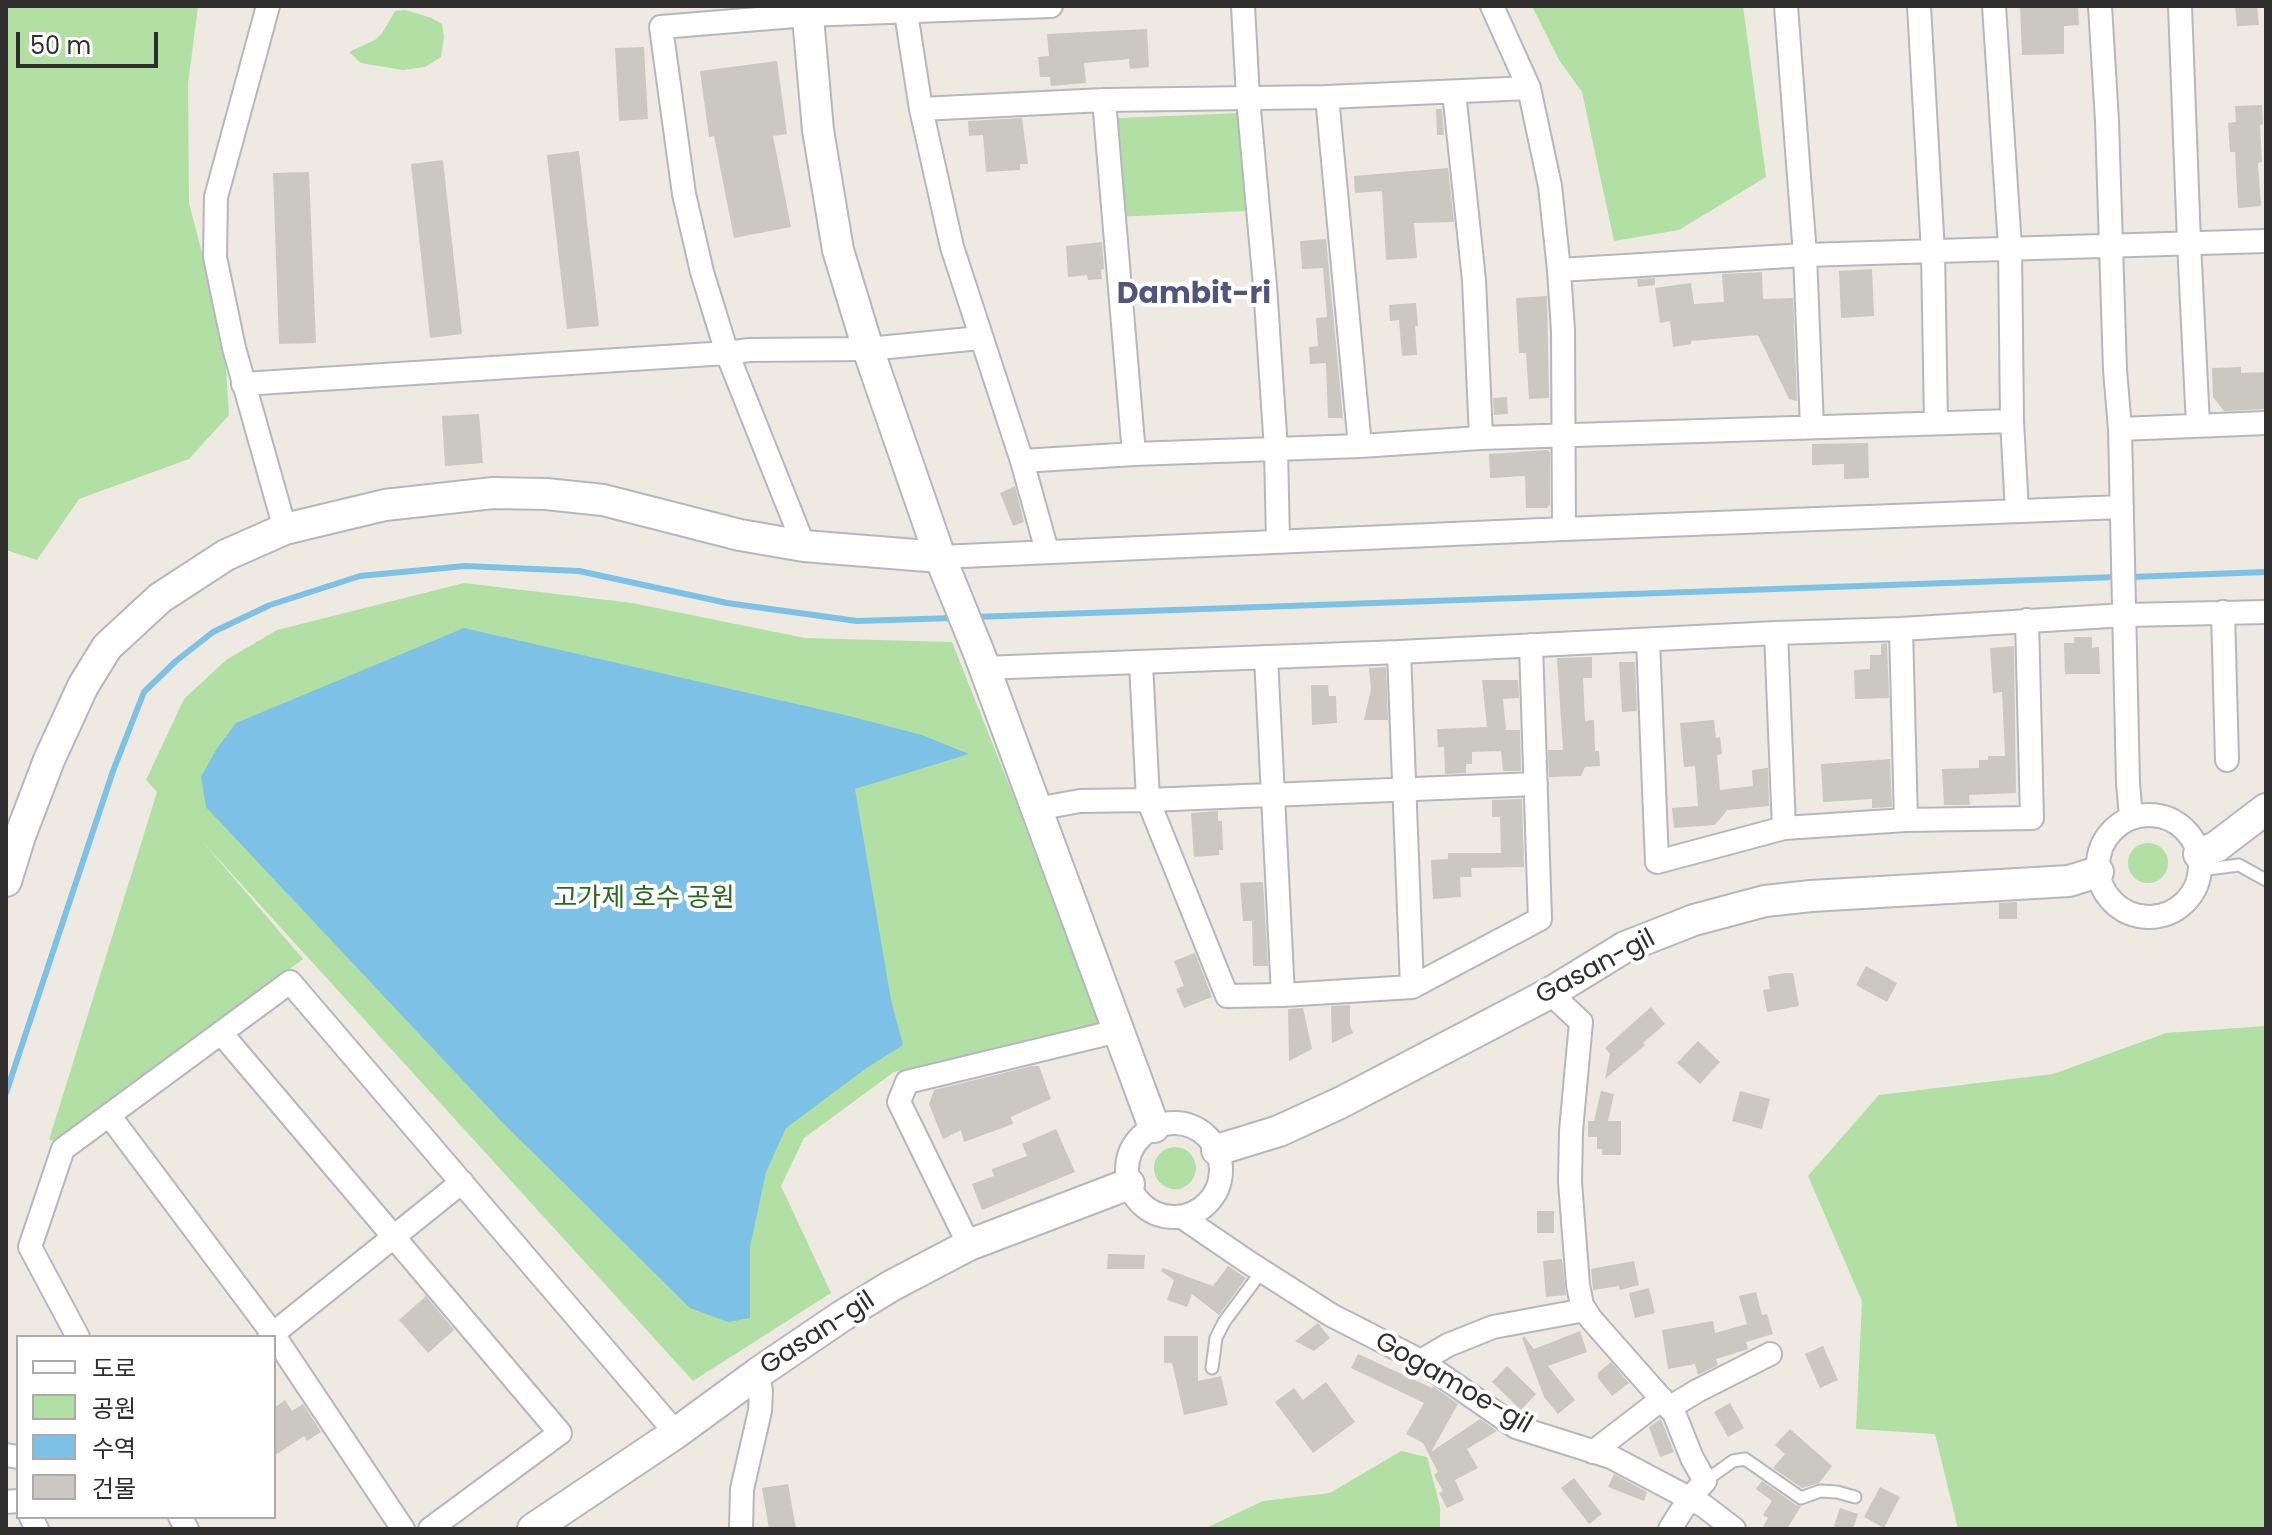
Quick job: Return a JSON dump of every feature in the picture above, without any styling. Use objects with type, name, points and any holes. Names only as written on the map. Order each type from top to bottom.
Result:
[{"type":"street","points":[[268,6],[216,197],[215,257],[243,384],[285,529]]},
{"type":"street","points":[[804,546],[727,353],[702,272],[684,194],[661,27],[807,11],[906,13],[1051,6]]},
{"type":"street","points":[[1243,6],[1276,449],[1278,541]]},
{"type":"street","points":[[1492,6],[1529,88],[1550,186],[1563,331],[1564,529]]},
{"type":"street","points":[[1786,6],[1805,255],[1812,427]]},
{"type":"street","points":[[1919,6],[1933,252],[1936,422]]},
{"type":"street","points":[[1994,6],[2010,247],[2012,421],[2017,511]]},
{"type":"street","points":[[2100,6],[2120,429],[2131,817]]},
{"type":"street","points":[[2180,6],[2198,425]]},
{"type":"street","points":[[807,11],[818,130],[838,250],[868,349],[944,568],[1154,1127]]},
{"type":"street","points":[[906,13],[921,109],[952,247],[1022,461],[1047,551]]},
{"type":"street","points":[[921,109],[1104,100],[1327,97],[1529,88]]},
{"type":"street","points":[[1454,92],[1474,280],[1481,438]]},
{"type":"street","points":[[1327,97],[1360,446]]},
{"type":"street","points":[[1104,100],[1134,454]]},
{"type":"street","points":[[1559,270],[1805,255],[2266,241]]},
{"type":"street","points":[[243,384],[749,350],[868,349],[980,338]]},
{"type":"street","points":[[1022,461],[1481,438],[2012,421]]},
{"type":"street","points":[[2120,429],[2266,423]]},
{"type":"street","points":[[6,881],[49,760],[83,686],[107,647],[160,598],[226,555],[285,529],[385,505],[493,493],[603,500],[740,535],[944,568],[1047,551],[2122,507]]},
{"type":"street","points":[[981,661],[1141,663],[1901,629],[2027,620],[2125,608],[2266,612]]},
{"type":"street","points":[[2223,612],[2227,760]]},
{"type":"street","points":[[1648,640],[1657,862],[1784,828],[1906,820],[2032,818],[2027,620]]},
{"type":"street","points":[[1901,629],[1906,820]]},
{"type":"street","points":[[1776,633],[1784,828]]},
{"type":"street","points":[[1141,663],[1148,800],[1227,996],[1283,995],[1412,987],[1540,919],[1531,645]]},
{"type":"street","points":[[1399,652],[1412,987]]},
{"type":"street","points":[[1266,657],[1283,995]]},
{"type":"street","points":[[1036,809],[1080,801],[1536,784]]},
{"type":"street","points":[[2200,862],[2266,809]]},
{"type":"street","points":[[2149,814],[2166,817],[2181,825],[2192,838],[2200,862],[2196,886],[2187,900],[2174,911],[2159,917],[2142,917],[2119,907],[2103,888],[2098,872],[2099,855],[2105,839],[2131,817],[2149,814]]},
{"type":"street","name":"Gasan-gil","points":[[1217,1150],[1279,1131],[1340,1103],[1550,993],[1625,947],[1694,920],[1765,901],[2069,881],[2098,872]]},
{"type":"street","points":[[77,1335],[30,1247],[63,1149],[290,982],[676,1433]]},
{"type":"street","points":[[1550,993],[1581,1022],[1571,1131],[1570,1182],[1578,1285],[1585,1310],[1674,1413],[1705,1481],[1670,1529]]},
{"type":"street","points":[[969,1245],[899,1102],[907,1082],[1118,1031]]},
{"type":"street","points":[[221,1033],[560,1433],[430,1529]]},
{"type":"street","points":[[109,1115],[270,1335]]},
{"type":"street","points":[[1169,1123],[1197,1129],[1209,1138],[1217,1150],[1221,1179],[1208,1204],[1196,1212],[1169,1218],[1144,1207],[1135,1197],[1127,1171],[1134,1145],[1154,1127],[1169,1123]]},
{"type":"street","points":[[272,1335],[462,1182]]},
{"type":"street","name":"Gasan-gil","points":[[533,1529],[676,1433],[758,1373],[891,1286],[969,1245],[1129,1184]]},
{"type":"street","name":"Gogamoe-gil","points":[[1182,1217],[1331,1315],[1421,1361],[1516,1427],[1611,1457],[1704,1506],[1734,1529]]},
{"type":"street","points":[[1421,1361],[1448,1345],[1493,1327],[1585,1310]]},
{"type":"street","points":[[276,1343],[403,1529]]},
{"type":"street","points":[[1593,1452],[1665,1404],[1770,1354]]},
{"type":"street","points":[[741,1529],[742,1489],[760,1411],[758,1373]]},
{"type":"lane","points":[[2200,862],[2239,865],[2266,880]]},
{"type":"lane","points":[[1212,1368],[1216,1338],[1224,1322],[1262,1271]]},
{"type":"lane","points":[[1705,1481],[1733,1461],[1745,1459],[1801,1498],[1820,1491],[1855,1497]]},
{"type":"green space","points":[[6,6],[198,6],[188,84],[189,203],[224,338],[229,415],[189,459],[79,499],[37,560],[6,550]]},
{"type":"green space","points":[[1532,6],[1743,6],[1766,177],[1679,230],[1614,241],[1582,92],[1559,60]]},
{"type":"green space","points":[[405,10],[442,24],[441,57],[425,67],[403,70],[361,63],[349,52],[375,40],[395,11]]},
{"type":"green space","points":[[1241,113],[1246,211],[1115,217],[1111,123],[1119,118]]},
{"type":"green space","name":"고가제 호수 공원","points":[[464,583],[632,603],[805,638],[952,642],[1099,1025],[894,1072],[804,1138],[781,1186],[831,1293],[693,1381],[202,841],[303,959],[59,1142],[49,1140],[157,792],[146,780],[184,699],[226,660],[277,630]]},
{"type":"green space","points":[[2148,843],[2162,849],[2168,863],[2162,877],[2148,883],[2134,877],[2128,863],[2134,849]]},
{"type":"green space","points":[[2266,1026],[2266,1529],[1958,1529],[1935,1434],[1856,1429],[1862,1301],[1808,1176],[1879,1095],[2053,1074],[2166,1033]]},
{"type":"green space","points":[[1175,1147],[1190,1153],[1196,1168],[1190,1183],[1175,1189],[1160,1183],[1154,1168],[1160,1153]]},
{"type":"green space","points":[[1401,1451],[1427,1457],[1440,1506],[1440,1529],[1204,1529],[1263,1501],[1330,1493]]},
{"type":"water","name":"고가제 호수 공원","points":[[464,628],[849,716],[922,735],[969,754],[855,789],[891,1000],[903,1045],[865,1069],[786,1128],[766,1172],[750,1247],[750,1318],[728,1322],[690,1308],[501,1121],[206,807],[201,777],[236,723]]},
{"type":"building","points":[[2020,6],[2078,6],[2079,25],[2064,26],[2064,54],[2022,55]]},
{"type":"building","points":[[2235,6],[2257,6],[2259,25],[2237,26]]},
{"type":"building","points":[[1147,29],[1149,67],[1130,69],[1129,59],[1084,63],[1086,83],[1051,86],[1050,77],[1040,77],[1038,57],[1049,56],[1047,34]]},
{"type":"building","points":[[644,47],[648,119],[619,121],[615,48]]},
{"type":"building","points":[[777,61],[787,134],[773,136],[791,227],[734,238],[714,136],[709,137],[700,71]]},
{"type":"building","points":[[2262,105],[2262,162],[2258,163],[2261,206],[2238,208],[2235,152],[2230,152],[2228,123],[2236,122],[2235,106]]},
{"type":"building","points":[[1436,109],[1442,109],[1444,135],[1437,135]]},
{"type":"building","points":[[1022,118],[1028,164],[1020,164],[1020,170],[986,172],[983,135],[969,136],[968,121]]},
{"type":"building","points":[[579,151],[599,326],[567,329],[547,155]]},
{"type":"building","points":[[443,160],[462,334],[430,338],[411,164]]},
{"type":"building","points":[[1448,168],[1454,222],[1414,223],[1417,258],[1386,260],[1382,191],[1355,193],[1354,176]]},
{"type":"building","points":[[309,172],[316,343],[279,344],[273,173]]},
{"type":"building","points":[[1326,239],[1343,418],[1328,418],[1326,363],[1310,364],[1309,347],[1318,346],[1316,318],[1327,317],[1323,268],[1302,269],[1300,241]]},
{"type":"building","points":[[1102,242],[1102,279],[1088,280],[1087,275],[1068,277],[1066,246]]},
{"type":"building","points":[[1872,269],[1874,316],[1841,318],[1839,271]]},
{"type":"building","points":[[1762,272],[1763,299],[1793,298],[1797,401],[1789,399],[1758,335],[1691,341],[1691,344],[1673,347],[1670,321],[1660,323],[1655,288],[1691,283],[1694,304],[1724,302],[1722,274]]},
{"type":"building","points":[[1655,278],[1655,285],[1638,287],[1637,279]]},
{"type":"building","points":[[1547,296],[1549,398],[1529,399],[1526,353],[1519,353],[1516,298]]},
{"type":"building","points":[[1416,303],[1417,355],[1402,356],[1399,320],[1390,321],[1389,305]]},
{"type":"building","points":[[2241,367],[2241,373],[2266,372],[2266,409],[2224,411],[2213,397],[2212,368]]},
{"type":"building","points":[[1507,397],[1508,414],[1494,415],[1493,398]]},
{"type":"building","points":[[479,414],[483,463],[445,466],[442,416]]},
{"type":"building","points":[[1868,443],[1869,478],[1844,479],[1844,464],[1812,465],[1812,444]]},
{"type":"building","points":[[1548,450],[1550,504],[1547,508],[1526,508],[1525,476],[1490,478],[1489,454]]},
{"type":"building","points":[[1015,486],[1024,522],[1013,526],[1000,493]]},
{"type":"building","points":[[2074,637],[2092,637],[2092,648],[2099,647],[2100,674],[2065,674],[2064,643],[2074,643]]},
{"type":"building","points":[[1887,643],[1889,698],[1855,699],[1854,670],[1870,669],[1870,655],[1881,655],[1881,644]]},
{"type":"building","points":[[2014,646],[2016,793],[1969,795],[1970,805],[1944,805],[1942,769],[1979,768],[1979,760],[1988,760],[1988,756],[2005,756],[2002,692],[1993,693],[1990,648]]},
{"type":"building","points":[[1592,657],[1592,678],[1583,678],[1585,721],[1594,720],[1595,751],[1599,751],[1600,766],[1585,767],[1581,776],[1549,777],[1548,750],[1563,750],[1557,658]]},
{"type":"building","points":[[1619,662],[1635,662],[1637,711],[1622,712]]},
{"type":"building","points":[[1386,667],[1388,720],[1364,720],[1371,689],[1369,668]]},
{"type":"building","points":[[1482,680],[1518,680],[1519,698],[1503,699],[1506,730],[1520,730],[1521,771],[1503,771],[1501,751],[1472,752],[1472,764],[1466,764],[1466,773],[1445,774],[1444,747],[1438,747],[1437,729],[1487,727]]},
{"type":"building","points":[[1311,685],[1328,685],[1329,696],[1336,696],[1337,723],[1312,725]]},
{"type":"building","points":[[1714,720],[1722,754],[1717,755],[1720,790],[1753,786],[1752,770],[1768,768],[1769,806],[1727,810],[1714,825],[1674,828],[1672,808],[1698,806],[1695,766],[1684,767],[1680,723]]},
{"type":"building","points":[[1890,759],[1892,807],[1872,808],[1872,799],[1823,802],[1821,764]]},
{"type":"building","points":[[1522,799],[1524,867],[1471,868],[1472,877],[1460,877],[1461,897],[1433,899],[1431,860],[1448,859],[1448,853],[1501,853],[1500,817],[1492,817],[1492,800]]},
{"type":"building","points":[[1218,811],[1218,821],[1222,821],[1223,850],[1219,850],[1219,855],[1194,857],[1191,813]]},
{"type":"building","points":[[1263,882],[1268,966],[1253,966],[1252,921],[1243,921],[1240,883]]},
{"type":"building","points":[[2017,902],[2017,919],[1999,919],[1999,903]]},
{"type":"building","points":[[1195,953],[1212,997],[1184,1008],[1176,989],[1184,986],[1174,961]]},
{"type":"building","points":[[1866,966],[1897,983],[1887,1002],[1856,985]]},
{"type":"building","points":[[1793,973],[1799,1006],[1767,1012],[1763,990],[1770,989],[1768,976]]},
{"type":"building","points":[[1350,1005],[1353,1033],[1332,1043],[1331,1006]]},
{"type":"building","points":[[1651,1007],[1665,1024],[1605,1079],[1610,1054],[1605,1048]]},
{"type":"building","points":[[1303,1008],[1312,1049],[1289,1061],[1288,1009]]},
{"type":"building","points":[[1698,1041],[1720,1062],[1700,1084],[1677,1063]]},
{"type":"building","points":[[1039,1066],[1051,1099],[1011,1117],[1013,1124],[964,1142],[961,1130],[943,1139],[929,1104],[934,1090]]},
{"type":"building","points":[[1601,1091],[1614,1094],[1608,1121],[1621,1121],[1621,1155],[1602,1155],[1602,1149],[1597,1149],[1597,1137],[1588,1137],[1588,1121],[1594,1121]]},
{"type":"building","points":[[1740,1091],[1770,1099],[1762,1129],[1732,1121]]},
{"type":"building","points":[[1056,1129],[1075,1172],[982,1210],[972,1184],[994,1176],[992,1169],[1027,1156],[1022,1144]]},
{"type":"building","points":[[1537,1211],[1554,1211],[1554,1233],[1537,1233]]},
{"type":"building","points":[[1108,1254],[1145,1255],[1144,1269],[1107,1269]]},
{"type":"building","points":[[1562,1259],[1566,1295],[1546,1297],[1543,1261]]},
{"type":"building","points":[[1634,1261],[1639,1285],[1620,1290],[1619,1286],[1593,1290],[1591,1269]]},
{"type":"building","points":[[1228,1266],[1246,1278],[1219,1315],[1192,1294],[1187,1307],[1167,1300],[1174,1280],[1161,1271],[1163,1268],[1213,1286]]},
{"type":"building","points":[[1649,1288],[1655,1313],[1635,1318],[1629,1293]]},
{"type":"building","points":[[1756,1292],[1762,1315],[1767,1314],[1773,1334],[1746,1342],[1748,1349],[1716,1359],[1718,1365],[1698,1375],[1695,1364],[1668,1369],[1662,1330],[1713,1321],[1715,1333],[1747,1324],[1739,1296]]},
{"type":"building","points":[[426,1296],[454,1330],[428,1353],[399,1320]]},
{"type":"building","points":[[1318,1323],[1330,1338],[1314,1351],[1295,1341]]},
{"type":"building","points":[[1580,1331],[1587,1352],[1548,1366],[1575,1400],[1558,1414],[1544,1397],[1522,1338],[1524,1336],[1534,1349]]},
{"type":"building","points":[[1164,1336],[1198,1336],[1198,1381],[1221,1376],[1228,1405],[1184,1415],[1172,1363],[1164,1363]]},
{"type":"building","points":[[1823,1346],[1838,1380],[1820,1388],[1805,1354]]},
{"type":"building","points":[[1358,1354],[1433,1386],[1458,1404],[1431,1452],[1480,1419],[1497,1431],[1467,1449],[1478,1468],[1455,1480],[1464,1500],[1447,1508],[1439,1493],[1443,1491],[1434,1475],[1438,1472],[1423,1443],[1406,1434],[1424,1403],[1351,1368]]},
{"type":"building","points":[[1611,1362],[1629,1383],[1612,1396],[1598,1378],[1598,1373]]},
{"type":"building","points":[[1507,1366],[1536,1394],[1521,1410],[1492,1382]]},
{"type":"building","points":[[1326,1382],[1355,1422],[1313,1453],[1275,1402],[1294,1388],[1303,1400]]},
{"type":"building","points":[[285,1400],[292,1411],[303,1404],[321,1432],[307,1441],[304,1436],[276,1455],[276,1407]]},
{"type":"building","points":[[1730,1403],[1744,1428],[1728,1437],[1714,1412]]},
{"type":"building","points":[[1661,1419],[1674,1452],[1660,1457],[1649,1427]]},
{"type":"building","points":[[1790,1429],[1832,1466],[1819,1483],[1802,1488],[1773,1468],[1785,1454],[1775,1445]]},
{"type":"building","points":[[1614,1474],[1647,1492],[1644,1501],[1608,1487]]},
{"type":"building","points":[[1574,1478],[1602,1514],[1589,1524],[1561,1488]]},
{"type":"building","points":[[1762,1481],[1801,1506],[1787,1529],[1762,1529],[1768,1518],[1763,1515],[1772,1501],[1756,1489]]},
{"type":"building","points":[[788,1484],[796,1529],[769,1529],[762,1488]]},
{"type":"building","points":[[1880,1487],[1900,1497],[1884,1528],[1864,1517]]},
{"type":"building","points":[[1840,1508],[1858,1514],[1853,1529],[1833,1529]]},
{"type":"waterway","points":[[6,1093],[113,771],[144,692],[213,632],[270,605],[360,576],[465,566],[579,571],[727,603],[857,621],[955,618]]},
{"type":"waterway","points":[[2130,577],[2266,572]]},
{"type":"waterway","points":[[974,617],[2118,577]]},
{"type":"district","name":"Dambit-ri","points":[[1194,295]]}]
